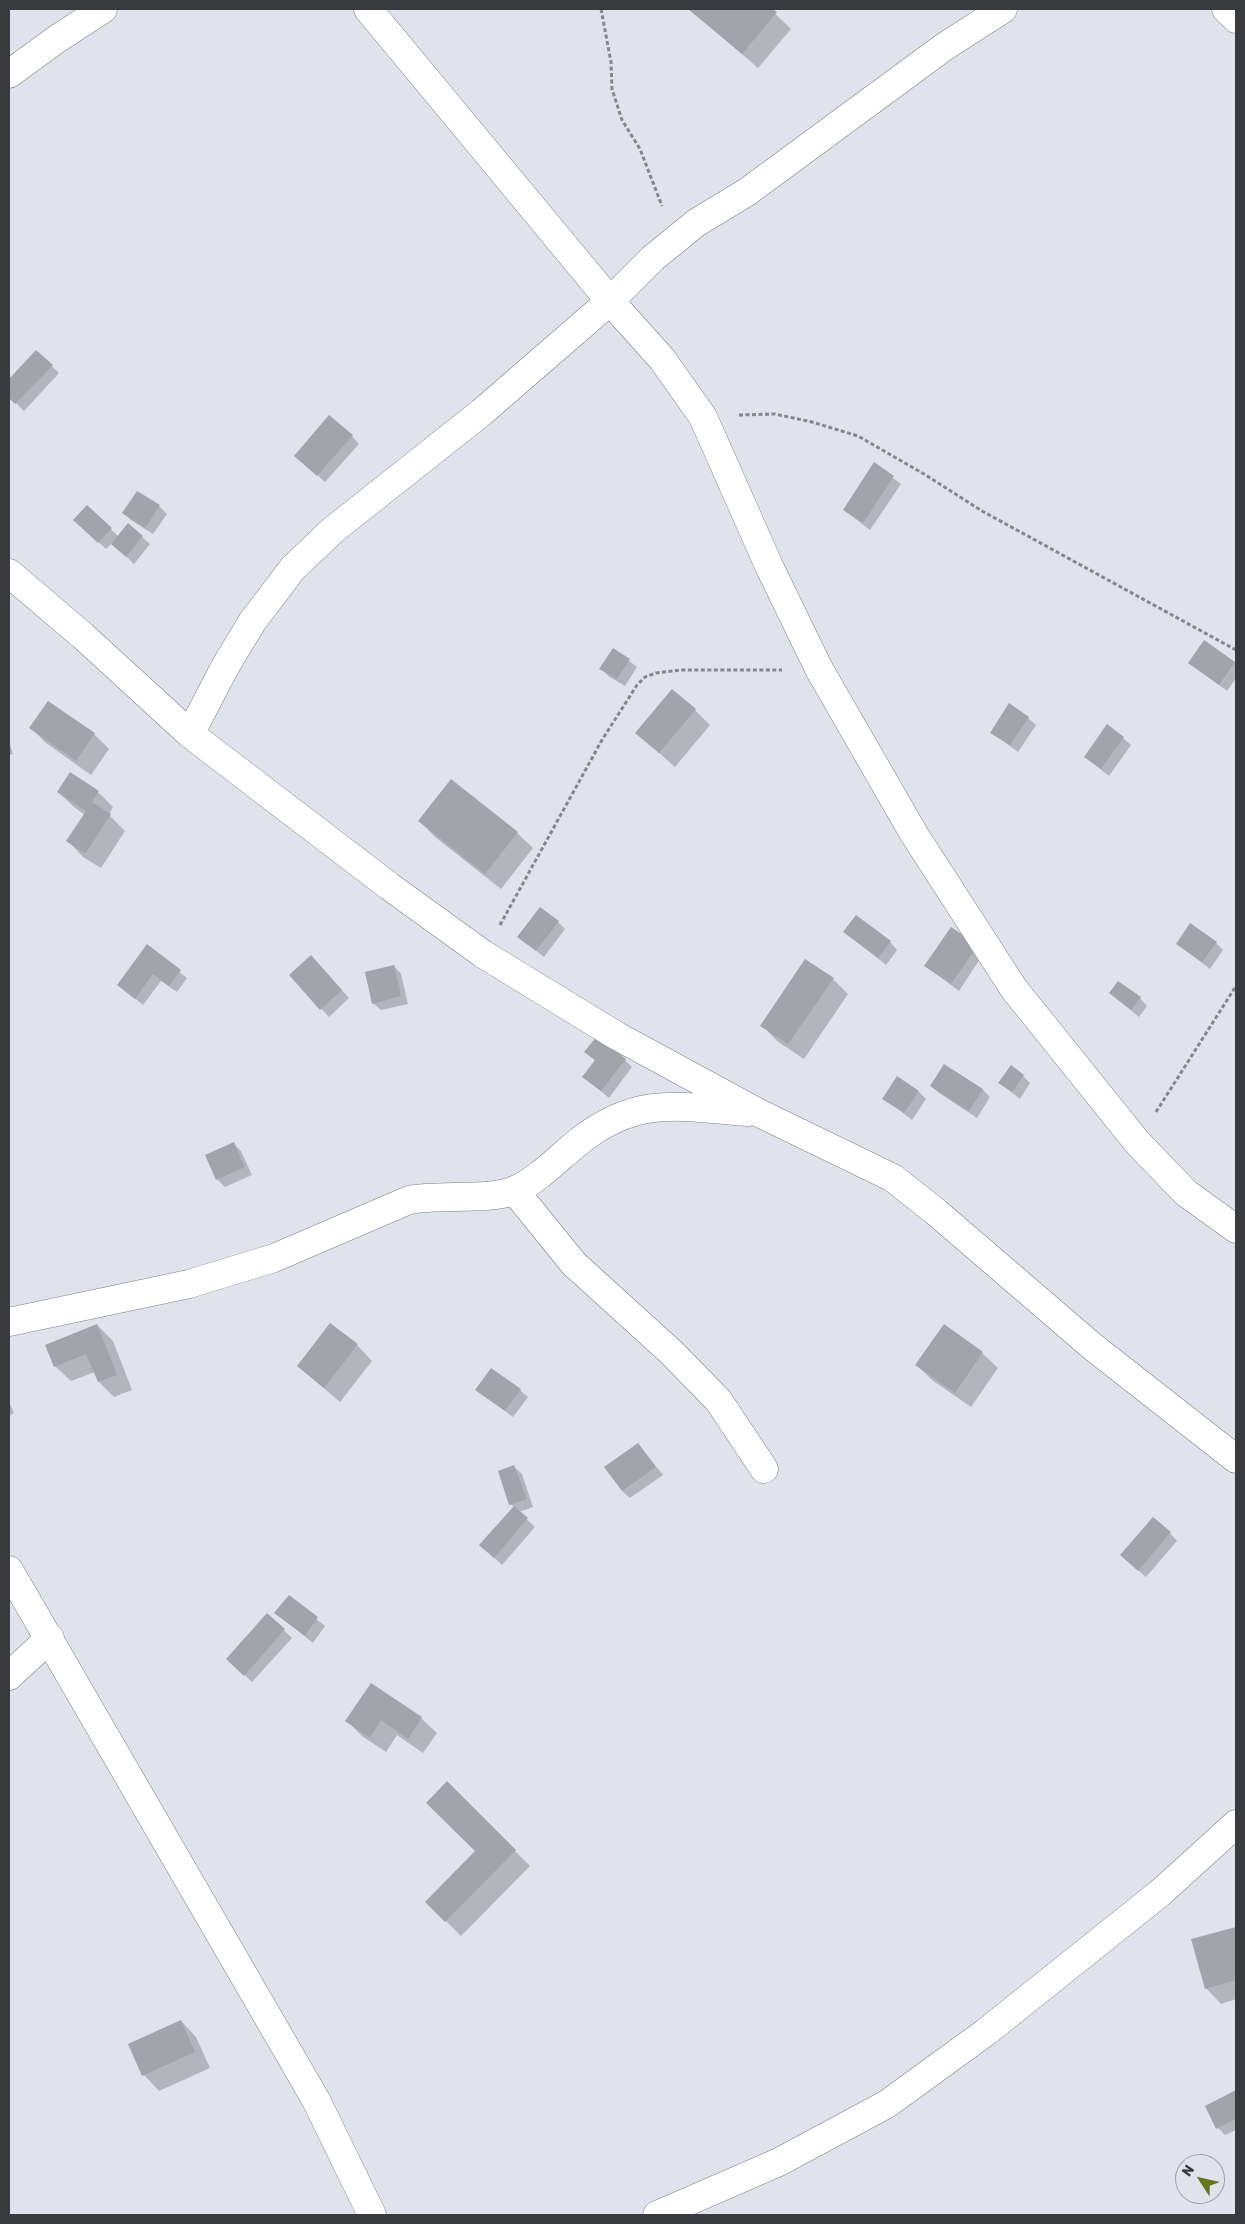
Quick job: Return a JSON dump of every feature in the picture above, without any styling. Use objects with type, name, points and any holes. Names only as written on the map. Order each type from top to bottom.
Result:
[{"type":"street","points":[[9,74],[56,39],[103,9]]},
{"type":"street","points":[[368,9],[610,301],[662,358],[703,417],[769,566],[818,669],[914,834],[1014,989],[1137,1142],[1186,1193],[1236,1229]]},
{"type":"street","points":[[190,734],[225,667],[252,622],[293,568],[333,530],[482,412],[610,301],[653,258],[696,223],[747,192],[944,47],[1003,9]]},
{"type":"street","points":[[1226,9],[1236,19]]},
{"type":"street","points":[[9,573],[83,636],[190,734],[389,886],[484,954],[617,1036],[757,1112],[892,1178],[936,1212],[1093,1347],[1236,1459]]},
{"type":"street","points":[[9,1322],[189,1284],[274,1258],[409,1200],[427,1196],[496,1194],[514,1190],[534,1178],[599,1127],[624,1114],[665,1106],[757,1112]]},
{"type":"street","points":[[514,1190],[574,1264],[671,1352],[718,1400],[764,1469]]},
{"type":"street","points":[[9,1570],[316,2100],[372,2215]]},
{"type":"street","points":[[9,1676],[50,1638]]},
{"type":"street","points":[[657,2215],[778,2162],[887,2104],[994,2026],[1160,1893],[1236,1824]]},
{"type":"path","points":[[601,9],[611,62],[612,89],[622,120],[640,149],[662,205],[663,222],[660,240],[653,258]]},
{"type":"path","points":[[703,417],[775,414],[812,422],[858,436],[924,474],[982,511],[1236,650]]},
{"type":"path","points":[[484,954],[602,740],[637,685],[645,677],[656,673],[682,670],[818,669]]},
{"type":"path","points":[[1137,1142],[1236,986]]},
{"type":"building","points":[[688,9],[772,9],[777,12],[742,54]]},
{"type":"building","points":[[36,350],[53,365],[15,404],[9,398],[9,379]]},
{"type":"building","points":[[329,415],[353,435],[317,476],[294,456]]},
{"type":"building","points":[[874,462],[894,476],[863,523],[843,510]]},
{"type":"building","points":[[137,491],[160,505],[145,528],[122,513]]},
{"type":"building","points":[[87,505],[112,528],[98,543],[73,520]]},
{"type":"building","points":[[128,523],[143,536],[126,557],[111,544]]},
{"type":"building","points":[[1204,640],[1235,662],[1219,685],[1188,663]]},
{"type":"building","points":[[613,648],[630,659],[617,679],[599,669]]},
{"type":"building","points":[[672,689],[696,709],[659,753],[635,733]]},
{"type":"building","points":[[48,701],[95,733],[76,761],[29,728]]},
{"type":"building","points":[[1009,703],[1029,717],[1010,745],[990,733]]},
{"type":"building","points":[[1107,724],[1124,737],[1101,769],[1084,757]]},
{"type":"building","points":[[70,772],[99,791],[92,802],[111,814],[85,854],[66,841],[86,811],[57,792]]},
{"type":"building","points":[[451,779],[518,832],[485,874],[418,821]]},
{"type":"building","points":[[540,907],[559,921],[536,951],[517,937]]},
{"type":"building","points":[[856,915],[891,941],[878,958],[843,932]]},
{"type":"building","points":[[1190,923],[1217,942],[1202,962],[1176,944]]},
{"type":"building","points":[[951,927],[978,945],[951,984],[924,966]]},
{"type":"building","points":[[147,944],[181,970],[169,986],[153,974],[135,999],[117,985]]},
{"type":"building","points":[[311,955],[342,990],[320,1010],[289,975]]},
{"type":"building","points":[[805,959],[834,978],[788,1044],[760,1026]]},
{"type":"building","points":[[394,965],[401,996],[372,1004],[365,972]]},
{"type":"building","points":[[1118,981],[1141,997],[1131,1010],[1109,993]]},
{"type":"building","points":[[597,1036],[626,1059],[601,1091],[582,1077],[595,1060],[584,1052]]},
{"type":"building","points":[[944,1064],[983,1089],[969,1111],[930,1086]]},
{"type":"building","points":[[1011,1065],[1024,1075],[1012,1092],[998,1083]]},
{"type":"building","points":[[897,1076],[919,1091],[904,1113],[882,1099]]},
{"type":"building","points":[[234,1142],[245,1167],[216,1180],[205,1155]]},
{"type":"building","points":[[330,1323],[358,1344],[324,1388],[297,1366]]},
{"type":"building","points":[[97,1324],[117,1375],[98,1382],[86,1354],[54,1367],[45,1345]]},
{"type":"building","points":[[944,1324],[983,1352],[955,1393],[915,1365]]},
{"type":"building","points":[[491,1368],[521,1389],[505,1411],[475,1390]]},
{"type":"building","points":[[638,1443],[656,1467],[622,1491],[604,1467]]},
{"type":"building","points":[[514,1465],[527,1499],[509,1505],[498,1471]]},
{"type":"building","points":[[514,1506],[528,1518],[494,1558],[479,1545]]},
{"type":"building","points":[[1153,1517],[1171,1532],[1138,1571],[1120,1555]]},
{"type":"building","points":[[289,1595],[318,1617],[305,1636],[274,1613]]},
{"type":"building","points":[[267,1613],[285,1629],[244,1676],[226,1659]]},
{"type":"building","points":[[371,1683],[422,1717],[408,1739],[381,1720],[370,1738],[345,1721]]},
{"type":"building","points":[[447,1781],[516,1850],[445,1922],[425,1902],[475,1851],[426,1803]]},
{"type":"building","points":[[1236,1927],[1236,1980],[1205,1989],[1191,1939]]},
{"type":"building","points":[[181,2020],[195,2052],[142,2076],[128,2044]]},
{"type":"building","points":[[1236,2090],[1236,2119],[1216,2129],[1205,2106]]}]
